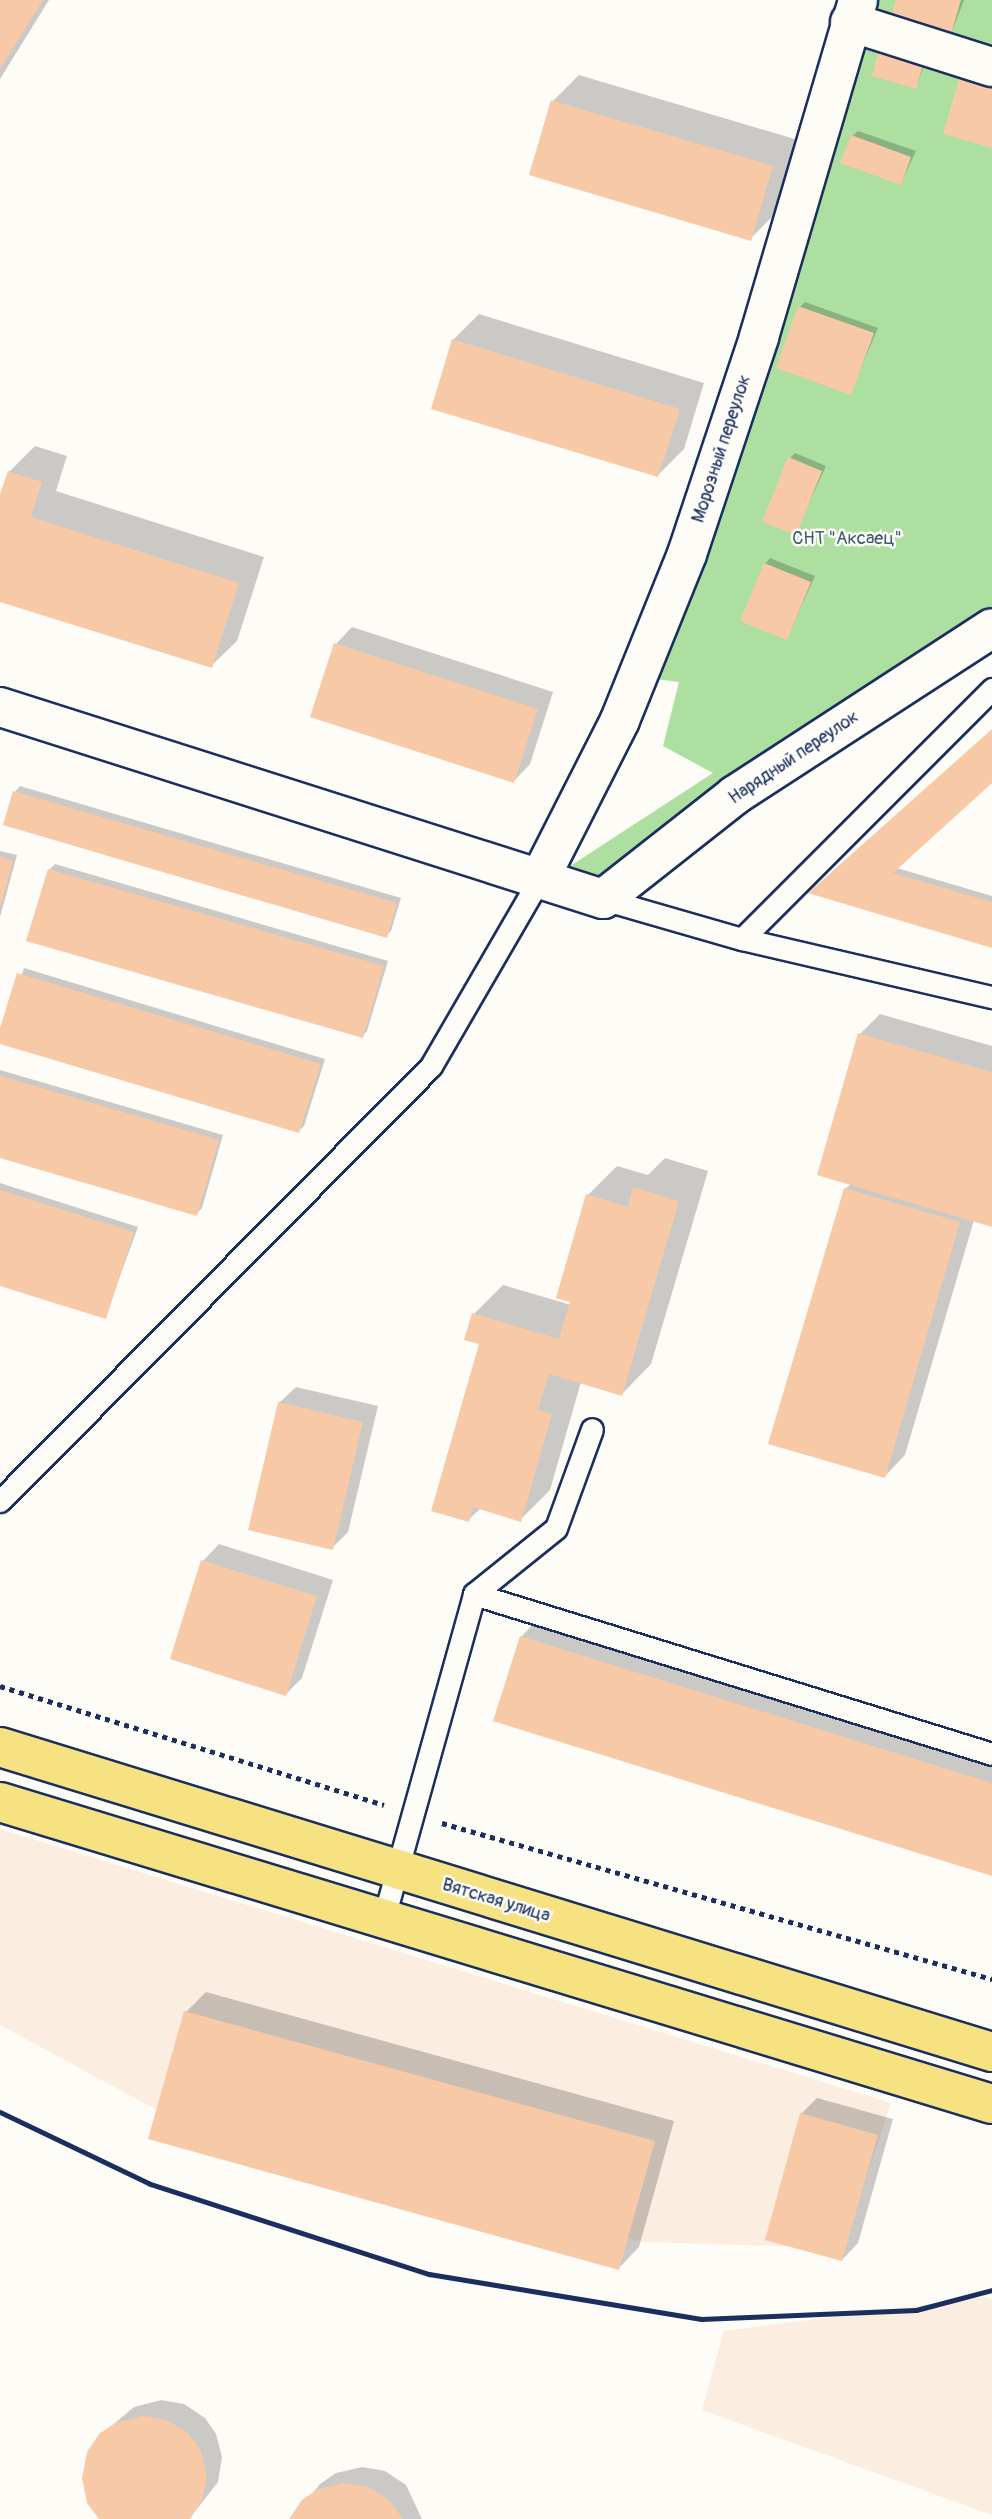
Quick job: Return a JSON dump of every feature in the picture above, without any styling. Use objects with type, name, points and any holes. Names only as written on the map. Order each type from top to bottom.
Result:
[{"type":"main road","name":"Вятская улица","points":[[0,1747],[992,2052]]},
{"type":"main road","points":[[0,1802],[992,2104]]},
{"type":"street","points":[[854,11],[992,66]]},
{"type":"street","name":"Морозный переулок","points":[[539,880],[620,720],[687,554],[760,337],[854,11]]},
{"type":"street","name":"Нарядный переулок","points":[[603,899],[736,795],[992,628]]},
{"type":"street","points":[[0,707],[603,899]]},
{"type":"lane","points":[[742,939],[992,689]]},
{"type":"lane","points":[[0,1501],[431,1066],[539,880]]},
{"type":"lane","points":[[603,899],[742,939],[992,997]]},
{"type":"lane","points":[[384,1917],[474,1594],[556,1528],[592,1429]]},
{"type":"lane","points":[[474,1594],[992,1754]]},
{"type":"path","points":[[0,1686],[413,1814],[992,1979]]},
{"type":"shaded area","points":[[0,1829],[891,2103],[843,2248],[643,2242],[179,2122],[0,2025]]},
{"type":"shaded area","points":[[984,2297],[992,2300],[992,2515],[702,2410],[724,2331]]},
{"type":"green space","name":"СНТ \"Аксаец\"","points":[[872,0],[992,0],[992,616],[602,889],[561,872],[713,773],[663,746],[679,682],[648,678]]},
{"type":"building","points":[[0,0],[43,0],[0,69]]},
{"type":"building","points":[[896,0],[961,0],[949,41],[889,24]]},
{"type":"building","points":[[880,45],[925,58],[916,89],[872,76]]},
{"type":"building","points":[[959,79],[992,89],[992,148],[943,134]]},
{"type":"building","points":[[551,100],[773,166],[751,241],[529,175]]},
{"type":"building","points":[[851,135],[911,157],[901,185],[840,163]]},
{"type":"building","points":[[798,306],[874,333],[851,395],[776,368]]},
{"type":"building","points":[[452,339],[680,409],[658,477],[431,409]]},
{"type":"building","points":[[788,457],[822,471],[796,535],[762,522]]},
{"type":"building","points":[[8,471],[42,482],[31,517],[239,583],[212,668],[0,602],[0,494]]},
{"type":"building","points":[[764,563],[811,582],[787,640],[740,621]]},
{"type":"building","points":[[334,643],[538,709],[514,783],[310,717]]},
{"type":"building","points":[[992,729],[992,783],[893,873],[992,902],[992,948],[808,893]]},
{"type":"building","points":[[13,791],[397,903],[387,938],[3,825]]},
{"type":"building","points":[[0,857],[13,861],[1,905],[0,905]]},
{"type":"building","points":[[48,869],[384,966],[363,1038],[26,941]]},
{"type":"building","points":[[17,973],[321,1064],[299,1133],[0,1044],[0,1028]]},
{"type":"building","points":[[858,1033],[992,1072],[992,1227],[817,1175]]},
{"type":"building","points":[[0,1076],[219,1140],[197,1216],[0,1158]]},
{"type":"building","points":[[633,1187],[679,1201],[622,1396],[549,1374],[538,1410],[552,1414],[521,1522],[473,1507],[469,1522],[431,1511],[479,1344],[464,1340],[472,1313],[559,1339],[570,1302],[556,1298],[586,1194],[628,1207]]},
{"type":"building","points":[[844,1188],[960,1222],[885,1478],[768,1444]]},
{"type":"building","points":[[0,1190],[134,1232],[106,1319],[0,1286]]},
{"type":"building","points":[[278,1402],[363,1422],[333,1550],[248,1530]]},
{"type":"building","points":[[201,1560],[317,1596],[286,1696],[170,1659]]},
{"type":"building","points":[[520,1636],[992,1783],[992,1876],[493,1721]]},
{"type":"building","points":[[184,2011],[655,2141],[619,2270],[148,2139]]},
{"type":"building","points":[[800,2113],[878,2135],[842,2261],[765,2240]]},
{"type":"building","points":[[144,2416],[167,2420],[189,2434],[201,2451],[207,2478],[202,2500],[190,2519],[99,2519],[87,2503],[82,2478],[87,2452],[100,2433],[117,2422]]},
{"type":"building","points":[[345,2483],[369,2487],[390,2501],[403,2519],[289,2519],[302,2500],[318,2489]]},
{"type":"railway","points":[[0,2112],[150,2184],[429,2274],[701,2319],[916,2310],[992,2290]]}]
